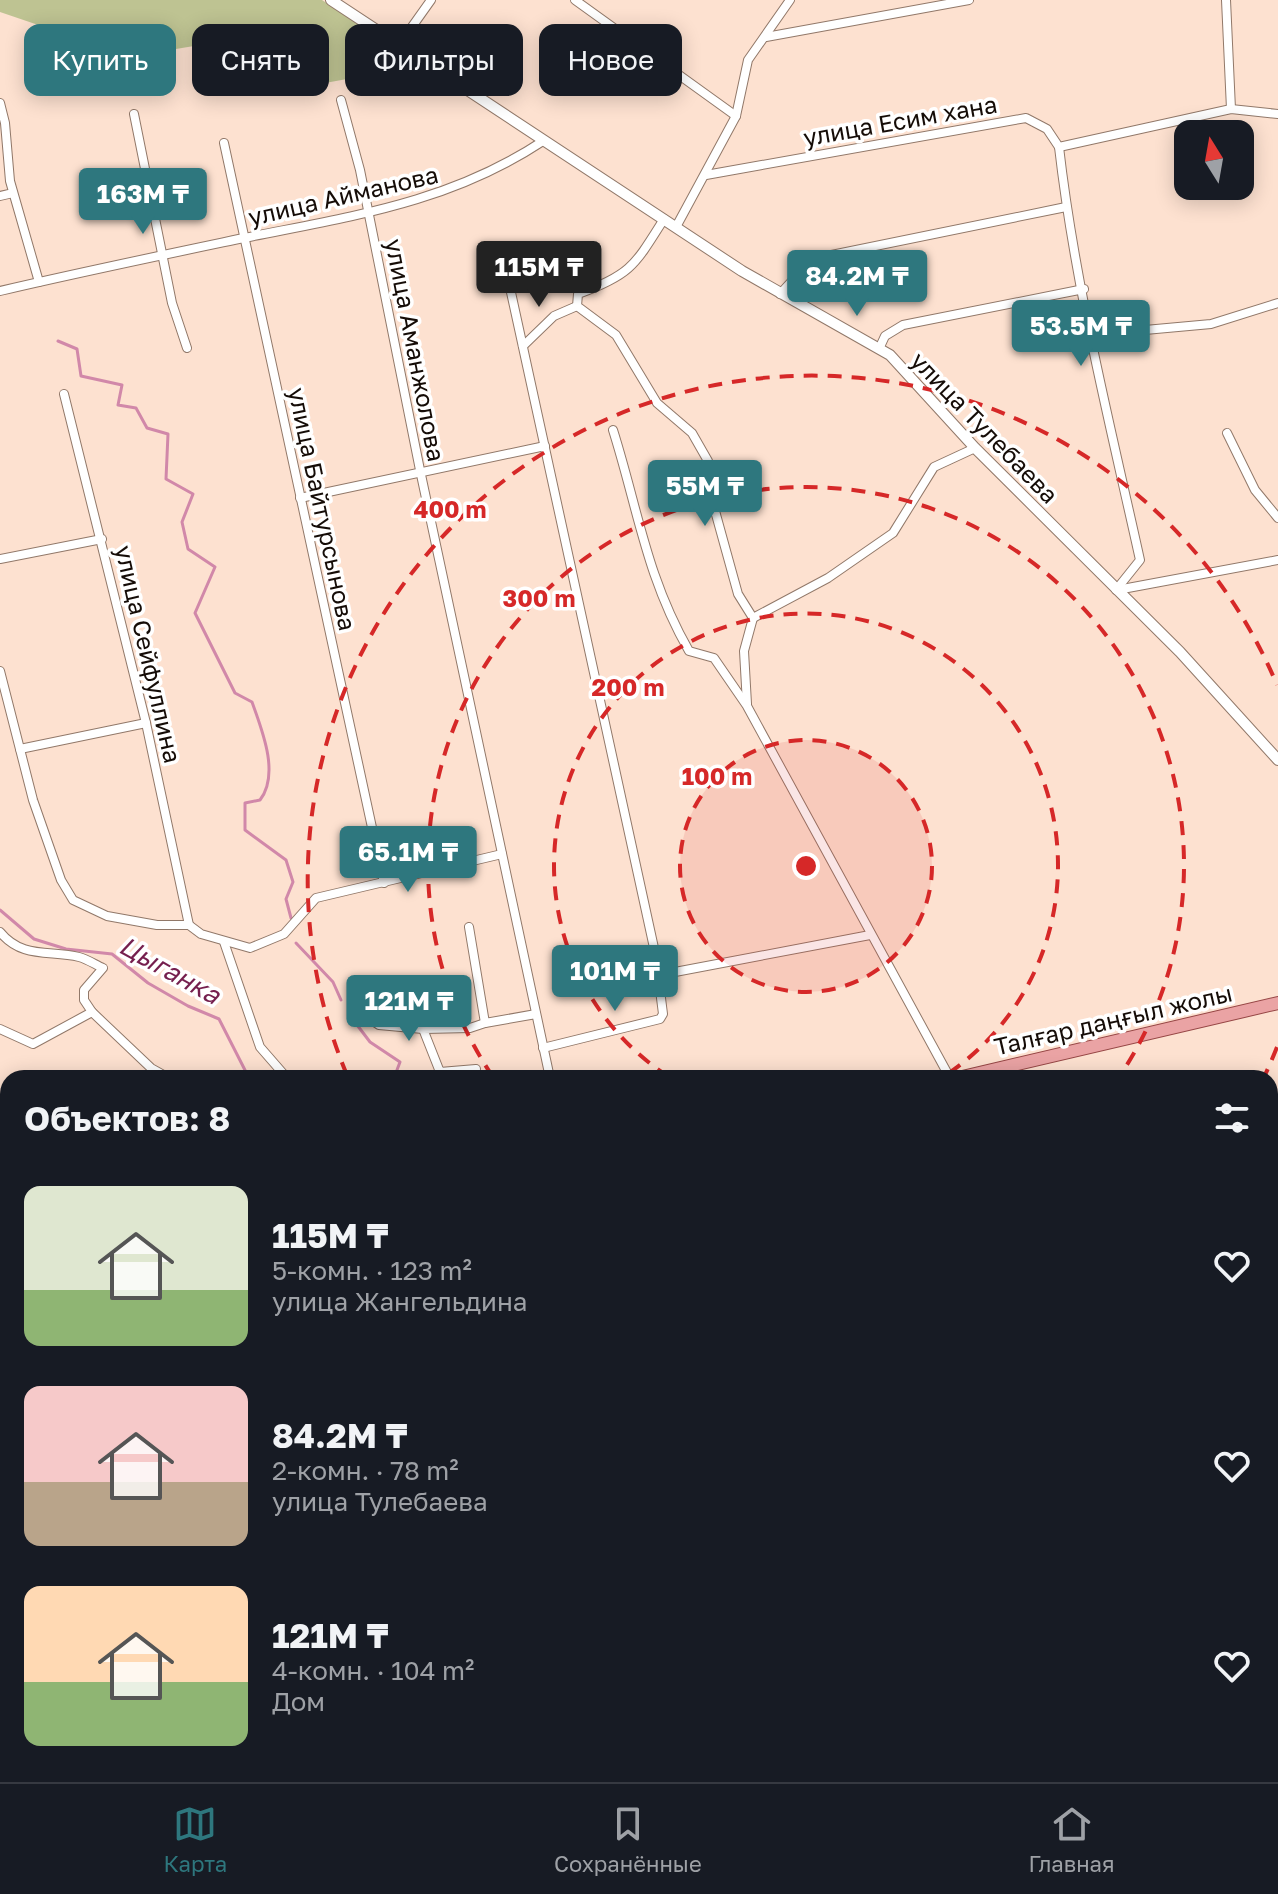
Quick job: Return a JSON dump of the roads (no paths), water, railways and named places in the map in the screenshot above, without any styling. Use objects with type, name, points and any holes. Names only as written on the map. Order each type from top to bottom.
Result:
[{"type":"main road","name":"Талғар даңғыл жолы","points":[[992,1070],[1278,1003]]},
{"type":"street","name":"улица Тулебаева","points":[[331,0],[367,24]]},
{"type":"street","points":[[414,24],[431,0]]},
{"type":"street","points":[[575,0],[736,116]]},
{"type":"street","points":[[676,227],[736,116],[748,60],[790,0]]},
{"type":"street","points":[[766,37],[969,0]]},
{"type":"street","points":[[1226,0],[1231,109]]},
{"type":"street","name":"улица Тулебаева","points":[[476,96],[780,294],[890,355],[975,448],[1180,652],[1278,760]]},
{"type":"street","name":"улица Аманжолова","points":[[341,100],[369,214],[420,470],[548,1070]]},
{"type":"street","points":[[0,103],[13,193],[39,282]]},
{"type":"street","points":[[1116,590],[1140,560],[1090,335],[1084,289],[1066,207],[1059,147],[1231,109],[1278,114]]},
{"type":"street","points":[[134,114],[172,303],[187,348]]},
{"type":"street","name":"улица Есим хана","points":[[706,175],[1026,118],[1047,129],[1059,147]]},
{"type":"street","name":"улица Айманова","points":[[0,291],[369,214],[473,181],[543,141]]},
{"type":"street","name":"улица Байтурсынова","points":[[224,143],[384,883]]},
{"type":"street","points":[[0,196],[13,193]]},
{"type":"street","points":[[780,294],[812,259],[1066,207]]},
{"type":"street","points":[[577,306],[578,294],[617,280],[635,265],[664,219]]},
{"type":"street","points":[[507,274],[656,957],[663,1014],[660,1019],[543,1048]]},
{"type":"street","points":[[879,349],[885,336],[903,325],[1084,289]]},
{"type":"street","points":[[1090,335],[1211,324],[1278,303]]},
{"type":"street","points":[[523,346],[554,316],[577,306]]},
{"type":"street","points":[[577,306],[616,335],[657,403],[692,433],[703,452],[708,461],[712,500],[738,594],[753,618]]},
{"type":"street","name":"улица Сейфуллина","points":[[64,394],[146,723],[189,925]]},
{"type":"street","points":[[613,430],[650,571],[672,622],[689,651],[714,658],[747,706],[946,1070]]},
{"type":"street","points":[[1227,433],[1255,490],[1278,518]]},
{"type":"street","points":[[300,498],[420,470],[545,446]]},
{"type":"street","points":[[747,706],[744,651],[753,618],[828,578],[893,533],[934,467],[975,448]]},
{"type":"street","points":[[0,559],[102,539]]},
{"type":"street","points":[[1116,590],[1278,560]]},
{"type":"street","points":[[0,671],[45,838],[73,900],[127,921],[189,925],[201,934],[250,948],[284,934],[316,898],[502,854]]},
{"type":"street","points":[[20,749],[146,723]]},
{"type":"street","points":[[469,927],[485,1023]]},
{"type":"street","points":[[0,932],[10,945],[43,955],[79,957],[103,968],[84,990],[84,1000],[92,1012],[155,1070]]},
{"type":"street","points":[[656,957],[663,968],[675,972],[870,935]]},
{"type":"street","points":[[224,942],[260,1047],[280,1070]]},
{"type":"street","points":[[0,1029],[26,1043],[41,1043],[92,1012]]},
{"type":"street","points":[[360,1012],[379,1025],[423,1029],[470,1028],[536,1014]]},
{"type":"street","points":[[423,1029],[439,1070]]},
{"type":"street","points":[[464,1070],[476,1069]]},
{"type":"waterway","points":[[58,341],[77,349],[81,376],[122,385],[118,405],[136,408],[147,428],[168,434],[166,479],[193,494],[182,522],[188,549],[215,567],[195,613],[235,693],[252,702],[267,752],[269,778],[266,789],[260,800],[245,803],[245,830],[286,860],[293,882],[286,899],[291,918]]},
{"type":"waterway","name":"Цыганка","points":[[0,910],[34,939],[66,949],[112,954],[148,983],[188,1006],[219,1019],[245,1070]]},
{"type":"waterway","points":[[296,943],[333,982],[341,1000]]},
{"type":"waterway","points":[[351,1017],[370,1042],[400,1062],[397,1070]]}]
